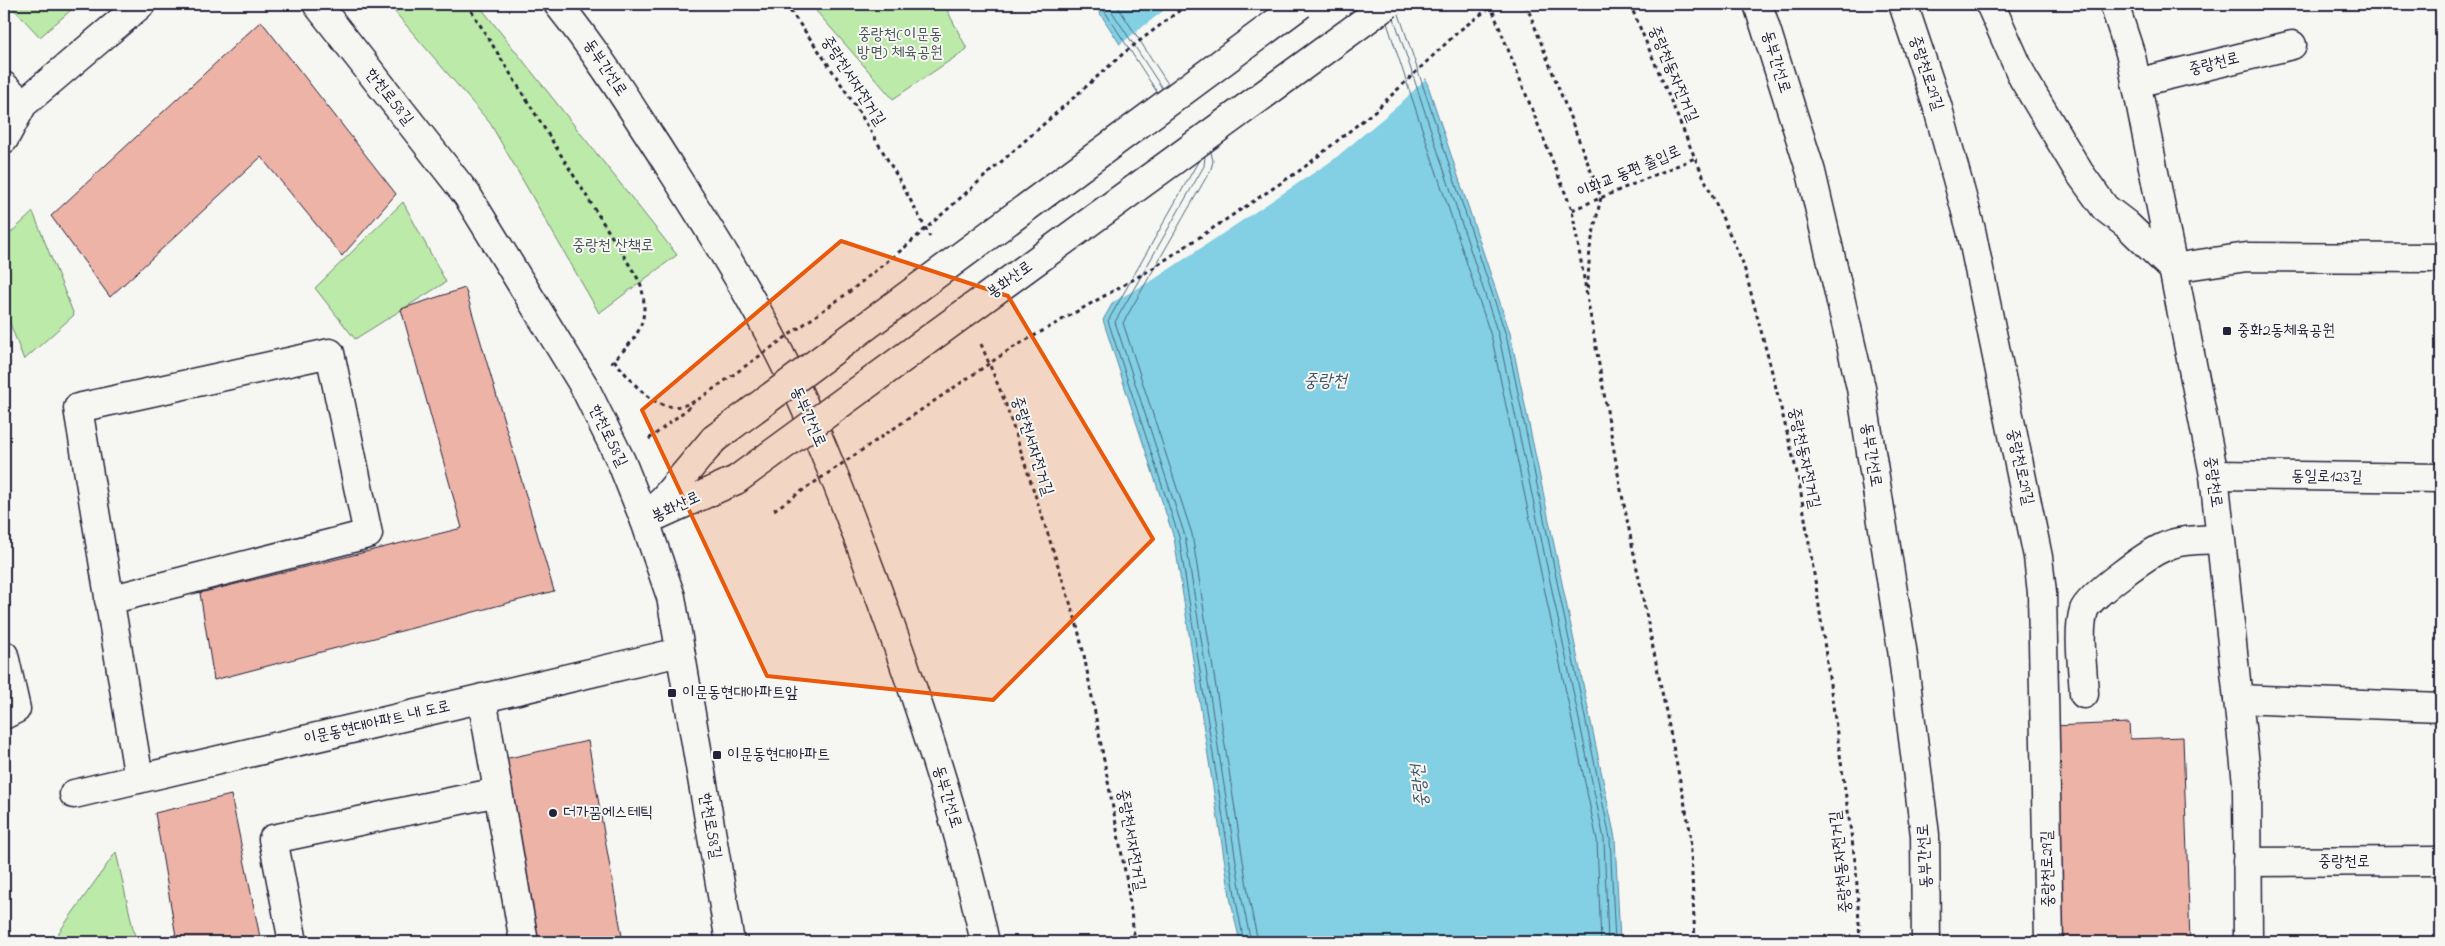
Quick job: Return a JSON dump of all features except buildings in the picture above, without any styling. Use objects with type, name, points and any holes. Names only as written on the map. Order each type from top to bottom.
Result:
[{"type":"main road","points":[[4,139],[14,95],[141,4]]},
{"type":"main road","name":"한천로58길","points":[[317,4],[467,196],[584,386],[621,461],[645,521],[671,597],[730,942]]},
{"type":"main road","name":"동부간선로","points":[[558,4],[595,51],[724,251],[770,335],[819,440],[855,530],[918,702],[970,874],[985,942]]},
{"type":"main road","name":"봉화산로","points":[[645,521],[714,439],[1301,4]]},
{"type":"main road","name":"봉화산로","points":[[645,521],[736,480],[1388,4]]},
{"type":"main road","name":"동부간선로","points":[[1758,4],[1811,172],[1861,388],[1905,669],[1925,836],[1929,934]]},
{"type":"main road","name":"중랑천로29길","points":[[1903,4],[1937,105],[1971,230],[2038,556],[2042,593],[2049,942]]},
{"type":"main road","points":[[1990,4],[2023,78],[2079,172],[2104,208],[2126,224],[2172,268],[2246,257],[2441,258]]},
{"type":"main road","name":"중랑천로","points":[[2114,4],[2131,56],[2214,475],[2247,783],[2248,942]]},
{"type":"main road","name":"중랑천로","points":[[2136,83],[2292,45]]},
{"type":"main road","points":[[110,600],[368,534],[330,353],[78,408],[139,779]]},
{"type":"main road","name":"동일로123길","points":[[2214,475],[2441,478]]},
{"type":"main road","points":[[2084,694],[2082,620],[2085,608],[2095,594],[2163,547],[2179,542],[2220,539]]},
{"type":"main road","name":"이문동현대아파트 내 도로","points":[[74,794],[680,652]]},
{"type":"main road","points":[[4,656],[16,709],[4,715]]},
{"type":"main road","points":[[482,698],[524,942]]},
{"type":"main road","points":[[2238,699],[2441,707]]},
{"type":"main road","points":[[293,942],[273,839],[498,792]]},
{"type":"main road","name":"중랑천로","points":[[2248,862],[2441,861]]},
{"type":"main road","name":"동부간선로","points":[[970,874],[975,942]]},
{"type":"path","points":[[467,4],[640,282],[646,300],[645,316],[635,339],[584,386]]},
{"type":"path","name":"중랑천서자전거길","points":[[785,4],[805,30],[872,133],[930,238]]},
{"type":"path","points":[[621,461],[694,403],[850,292],[904,248],[1124,52],[1188,4]]},
{"type":"path","points":[[1490,4],[1572,210],[1586,299],[1622,495],[1690,830],[1696,942]]},
{"type":"path","points":[[774,510],[1008,350],[1150,270],[1302,169],[1378,109],[1460,30],[1495,4]]},
{"type":"path","points":[[1526,4],[1601,197],[1590,248],[1586,299]]},
{"type":"path","name":"중랑천동자전거길","points":[[1630,4],[1695,158],[1743,263],[1772,372],[1798,481],[1842,759],[1856,868],[1860,942]]},
{"type":"path","name":"이화교 동편 출입로","points":[[1572,210],[1695,158]]},
{"type":"path","name":"중랑천서자전거길","points":[[980,340],[1005,402],[1076,621],[1127,882],[1135,942]]},
{"type":"path","points":[[614,360],[642,393],[652,400],[672,407],[694,403]]},
{"type":"highlighted area","points":[[841,241],[1008,296],[1153,539],[993,700],[767,676],[642,410]]},
{"type":"green space","points":[[9,4],[78,4],[40,37]]},
{"type":"green space","name":"중랑천 산책로","points":[[388,4],[478,4],[677,255],[599,313],[490,123]]},
{"type":"green space","name":"중랑천(이문동 방면) 체육공원","points":[[810,4],[944,4],[967,49],[893,99]]},
{"type":"green space","points":[[403,202],[446,282],[355,339],[315,288]]},
{"type":"green space","points":[[33,212],[74,315],[24,360],[4,308],[4,239]]},
{"type":"green space","points":[[116,852],[136,942],[52,942]]},
{"type":"water","name":"중랑천","points":[[1094,4],[1401,4],[1510,333],[1615,838],[1620,942],[1240,942],[1231,902],[1174,538],[1103,320],[1194,159]]},
{"type":"pier","points":[[1172,4],[1403,4],[1428,76],[1400,104],[1333,160],[1153,280],[1109,304],[1192,160],[1118,46]]},
{"type":"place","name":"중화2동체육공원","points":[[2227,331]]},
{"type":"place","name":"이문동현대아파트앞","points":[[672,693]]},
{"type":"place","name":"이문동현대아파트","points":[[717,755]]},
{"type":"place","name":"더가꿈에스테틱","points":[[553,813]]}]
